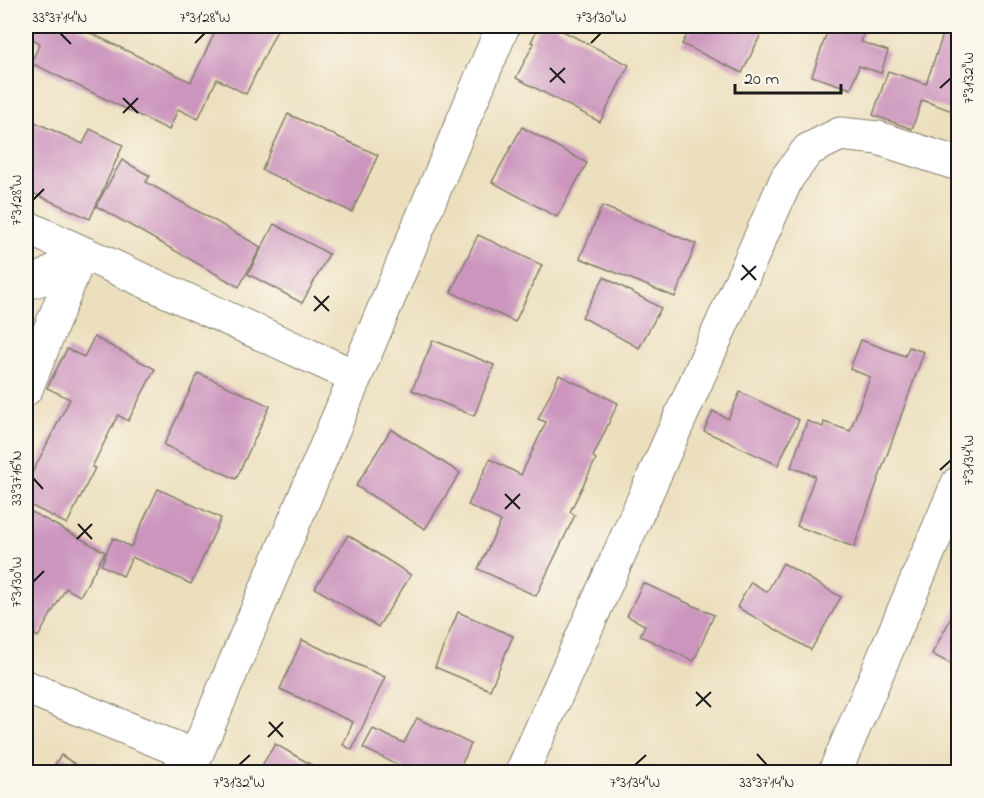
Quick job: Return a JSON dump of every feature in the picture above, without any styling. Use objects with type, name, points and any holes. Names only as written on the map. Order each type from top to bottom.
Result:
[{"type":"street","points":[[26,687],[192,764],[503,26]]},
{"type":"street","points":[[522,772],[787,178],[808,150],[840,134],[878,138],[958,164]]},
{"type":"street","points":[[26,227],[354,376]]},
{"type":"street","points":[[26,283],[44,278],[81,253]]},
{"type":"street","points":[[26,389],[81,253]]},
{"type":"street","points":[[836,772],[958,483]]},
{"type":"building","points":[[26,26],[76,26],[191,82],[218,26],[279,26],[246,94],[217,79],[198,119],[178,109],[169,130],[31,63],[40,43],[26,35]]},
{"type":"building","points":[[539,26],[558,26],[557,28],[629,65],[600,122],[516,78],[534,43],[531,42]]},
{"type":"building","points":[[692,26],[765,26],[742,73],[682,44]]},
{"type":"building","points":[[829,26],[866,26],[861,42],[888,51],[881,73],[859,66],[851,89],[812,76]]},
{"type":"building","points":[[946,26],[958,27],[958,113],[922,100],[912,129],[873,115],[888,71],[926,84]]},
{"type":"building","points":[[288,114],[378,155],[352,212],[262,170]]},
{"type":"building","points":[[26,118],[83,144],[90,129],[123,145],[90,219],[26,190]]},
{"type":"building","points":[[522,127],[587,163],[557,217],[492,182]]},
{"type":"building","points":[[122,160],[150,176],[146,182],[261,247],[239,287],[96,206]]},
{"type":"building","points":[[602,206],[696,244],[675,297],[580,258]]},
{"type":"building","points":[[274,224],[329,254],[302,303],[248,274]]},
{"type":"building","points":[[478,235],[542,265],[515,322],[451,292]]},
{"type":"building","points":[[604,277],[661,308],[639,348],[582,317]]},
{"type":"building","points":[[94,337],[155,369],[128,421],[118,415],[67,524],[26,503],[26,470],[32,473],[70,399],[47,388],[67,349],[84,357]]},
{"type":"building","points":[[433,340],[494,365],[474,416],[412,390]]},
{"type":"building","points":[[861,340],[905,356],[909,347],[924,352],[854,547],[797,526],[815,476],[791,467],[807,421],[823,427],[824,422],[850,431],[870,377],[850,369]]},
{"type":"building","points":[[198,373],[270,406],[236,479],[164,445]]},
{"type":"building","points":[[559,375],[618,403],[593,457],[596,459],[570,512],[575,515],[536,596],[478,569],[501,521],[468,505],[490,459],[521,475],[546,422],[538,419]]},
{"type":"building","points":[[740,392],[799,420],[778,465],[704,431],[713,411],[728,419]]},
{"type":"building","points":[[391,429],[460,473],[425,529],[356,486]]},
{"type":"building","points":[[158,489],[221,518],[191,584],[132,557],[123,576],[101,565],[113,538],[131,547]]},
{"type":"building","points":[[30,511],[105,552],[80,596],[66,588],[38,637],[26,630],[26,518]]},
{"type":"building","points":[[348,535],[411,575],[378,627],[315,588]]},
{"type":"building","points":[[783,563],[841,597],[811,650],[737,607],[751,582],[767,592]]},
{"type":"building","points":[[643,583],[714,615],[694,661],[640,636],[645,625],[627,616]]},
{"type":"building","points":[[958,605],[958,668],[932,654]]},
{"type":"building","points":[[458,612],[513,636],[490,690],[435,667]]},
{"type":"building","points":[[302,640],[385,677],[352,750],[343,745],[353,722],[280,689]]},
{"type":"building","points":[[417,718],[471,744],[458,772],[402,772],[404,768],[363,748],[373,729],[404,743]]},
{"type":"building","points":[[275,744],[324,772],[258,772]]},
{"type":"building","points":[[61,755],[87,772],[50,772]]}]
